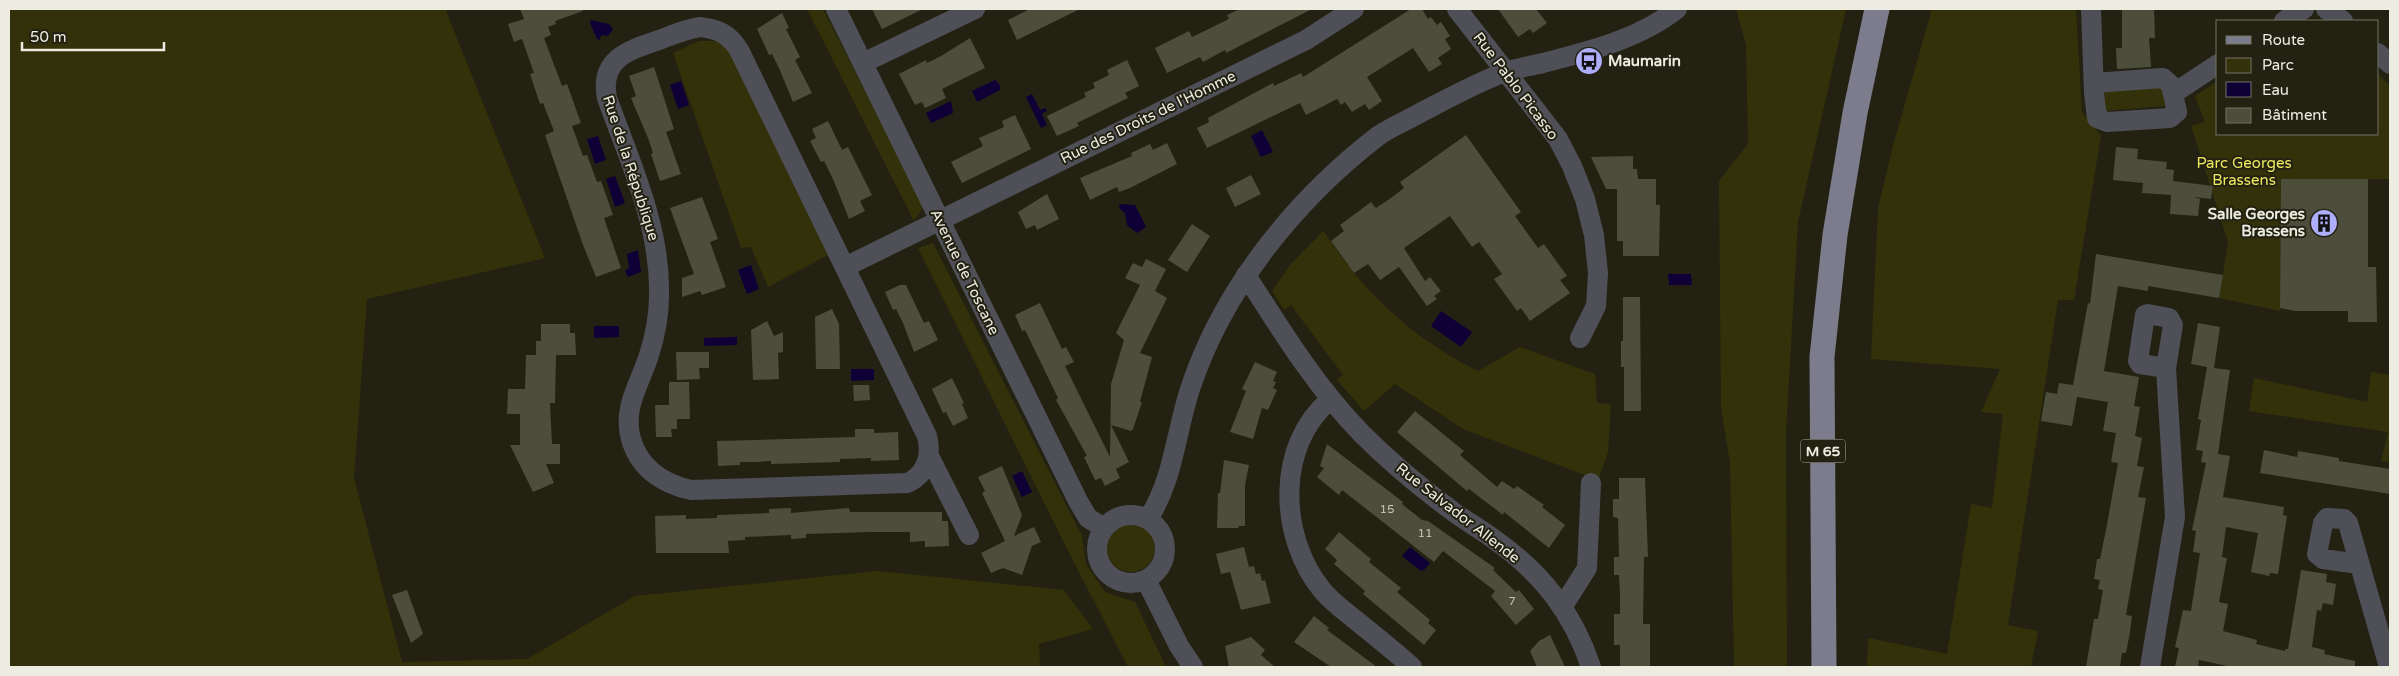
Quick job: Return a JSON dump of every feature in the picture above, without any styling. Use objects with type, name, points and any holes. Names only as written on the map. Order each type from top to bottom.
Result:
[{"type":"main road","name":"M 65","points":[[1824,667],[1822,357],[1834,235],[1855,113],[1877,9]]},
{"type":"main road","name":"M 65","points":[[1834,235],[1887,9]]},
{"type":"street","name":"Avenue de Toscane","points":[[836,9],[1078,501],[1088,518],[1104,528]]},
{"type":"street","points":[[863,63],[975,9]]},
{"type":"street","name":"Rue des Droits de l'Homme","points":[[940,221],[1306,40],[1354,9]]},
{"type":"street","name":"Rue Pablo Picasso","points":[[1458,9],[1558,139],[1572,166],[1585,199],[1594,235],[1598,273],[1596,306],[1580,338]]},
{"type":"street","points":[[1148,519],[1165,485],[1180,421],[1202,357],[1218,323],[1246,275],[1285,225],[1340,169],[1380,135],[1463,91],[1506,72],[1602,46],[1641,32],[1677,9]]},
{"type":"street","points":[[2091,9],[2095,113],[2098,118],[2107,122],[2170,118],[2177,112],[2174,93],[2168,81],[2163,78],[2094,83]]},
{"type":"street","points":[[2286,20],[2304,9]]},
{"type":"street","points":[[2326,9],[2342,20]]},
{"type":"street","name":"Rue de la République","points":[[692,28],[714,29],[730,37],[739,50],[845,267],[927,436],[929,456],[925,470],[920,476],[908,483],[899,484],[796,486],[703,491],[670,484],[650,471],[642,461],[631,439],[628,415],[633,393],[648,356],[656,329],[659,296],[657,254],[647,210],[607,98],[606,81],[612,65],[631,49],[692,28]]},
{"type":"street","points":[[2379,54],[2390,64]]},
{"type":"street","points":[[2174,93],[2216,65]]},
{"type":"street","points":[[845,267],[940,221]]},
{"type":"street","name":"Rue Salvador Allende","points":[[1246,275],[1285,336],[1331,399],[1362,434],[1407,476],[1452,511],[1516,556],[1563,606],[1582,639],[1591,667]]},
{"type":"street","points":[[2150,667],[2175,517],[2166,368]]},
{"type":"street","points":[[1331,399],[1319,409],[1310,421],[1295,456],[1289,495],[1294,536],[1310,574],[1329,598],[1412,667]]},
{"type":"street","points":[[929,456],[968,535]]},
{"type":"street","points":[[1563,606],[1587,568],[1591,483]]},
{"type":"street","points":[[1131,515],[1148,519],[1160,532],[1165,551],[1162,563],[1156,573],[1146,580],[1135,583],[1123,582],[1112,577],[1103,569],[1097,551],[1099,539],[1104,528],[1119,517],[1131,515]]},
{"type":"street","points":[[2359,564],[2389,667]]},
{"type":"street","points":[[1146,580],[1179,646],[1193,667]]},
{"type":"green space","points":[[9,9],[451,9],[446,11],[545,258],[367,299],[354,478],[402,662],[527,659],[635,596],[878,571],[1064,590],[1093,629],[1039,644],[1040,667],[9,667]]},
{"type":"green space","points":[[807,9],[823,9],[924,206],[914,221]]},
{"type":"green space","points":[[1736,9],[1846,9],[1798,222],[1786,433],[1787,667],[1734,667],[1730,463],[1721,407],[1719,181],[1748,144],[1746,45]]},
{"type":"green space","points":[[1932,9],[2076,9],[2082,112],[2101,136],[2074,300],[2058,300],[2008,625],[2038,631],[2031,667],[1867,667],[1868,638],[1947,654],[1971,504],[1992,508],[2003,414],[1981,412],[2000,369],[1871,359],[1878,208],[1894,142]]},
{"type":"green space","points":[[699,41],[725,41],[828,255],[768,287],[751,247],[741,248],[673,53]]},
{"type":"green space","name":"Parc Georges Brassens","points":[[2379,75],[2390,86],[2390,179],[2281,179],[2280,311],[2219,298],[2228,242],[2191,126],[2205,122],[2195,96],[2216,82],[2216,135],[2379,135]]},
{"type":"green space","points":[[2163,86],[2165,106],[2106,111],[2104,91]]},
{"type":"green space","points":[[1323,231],[1355,274],[1382,304],[1427,341],[1460,362],[1478,371],[1520,347],[1595,374],[1597,403],[1611,404],[1608,452],[1598,480],[1463,429],[1395,384],[1364,411],[1337,380],[1343,375],[1291,305],[1284,310],[1272,291],[1290,265]]},
{"type":"green space","points":[[933,243],[1082,536],[1086,564],[1105,592],[1135,602],[1166,667],[1128,667],[1066,547],[918,248]]},
{"type":"green space","points":[[2371,372],[2390,375],[2390,462],[2381,461],[2388,432],[2249,411],[2254,378],[2367,402]]},
{"type":"green space","points":[[1131,524],[1140,526],[1148,531],[1153,539],[1155,548],[1153,557],[1148,565],[1140,570],[1131,572],[1122,570],[1114,565],[1109,557],[1107,548],[1109,539],[1114,531],[1122,526]]},
{"type":"water","points":[[591,20],[609,24],[613,29],[608,36],[602,35],[599,40],[590,23]]},
{"type":"water","points":[[995,80],[1000,85],[1000,90],[977,102],[972,91]]},
{"type":"water","points":[[681,81],[689,105],[678,109],[670,85]]},
{"type":"water","points":[[1032,94],[1040,110],[1045,108],[1047,111],[1042,114],[1047,125],[1041,128],[1026,97]]},
{"type":"water","points":[[951,101],[953,113],[931,123],[926,113]]},
{"type":"water","points":[[1262,130],[1273,152],[1261,157],[1251,136]]},
{"type":"water","points":[[598,136],[606,160],[595,164],[587,139]]},
{"type":"water","points":[[615,176],[625,203],[615,207],[606,179]]},
{"type":"water","points":[[1119,204],[1135,205],[1146,227],[1137,233],[1127,225],[1125,213],[1120,209]]},
{"type":"water","points":[[638,250],[641,272],[628,277],[625,271],[629,268],[627,254]]},
{"type":"water","points":[[751,265],[759,289],[747,294],[738,270]]},
{"type":"water","points":[[1668,274],[1691,274],[1692,285],[1669,285]]},
{"type":"water","points":[[1441,311],[1472,332],[1461,347],[1431,326]]},
{"type":"water","points":[[594,326],[619,326],[619,337],[594,338]]},
{"type":"water","points":[[737,337],[737,345],[704,346],[704,338]]},
{"type":"water","points":[[851,369],[874,369],[874,380],[851,381]]},
{"type":"water","points":[[1022,471],[1032,492],[1022,497],[1012,476]]},
{"type":"water","points":[[1410,547],[1430,563],[1425,569],[1421,571],[1402,556]]},
{"type":"building","points":[[520,9],[582,9],[583,11],[555,21],[556,24],[548,27],[551,35],[544,38],[562,86],[567,84],[581,123],[572,126],[583,156],[587,155],[597,182],[601,181],[613,215],[604,218],[621,268],[596,277],[545,135],[554,131],[543,103],[540,104],[530,74],[534,73],[522,39],[514,42],[508,24],[524,19]]},
{"type":"building","points":[[872,9],[923,9],[882,29]]},
{"type":"building","points":[[1030,9],[1080,9],[1017,40],[1008,20]]},
{"type":"building","points":[[1240,9],[1312,9],[1226,53],[1225,50],[1203,62],[1200,57],[1167,73],[1155,48],[1189,31],[1192,37],[1229,19],[1227,15]]},
{"type":"building","points":[[1411,9],[1422,9],[1428,19],[1431,17],[1437,25],[1441,22],[1450,36],[1445,39],[1451,49],[1438,58],[1442,64],[1429,72],[1413,48],[1367,77],[1382,101],[1369,110],[1365,104],[1352,112],[1345,102],[1341,105],[1337,99],[1306,115],[1300,103],[1207,148],[1197,128],[1209,122],[1208,118],[1273,83],[1274,86],[1301,73],[1303,77]]},
{"type":"building","points":[[1498,9],[1536,9],[1547,23],[1533,33],[1530,29],[1518,37]]},
{"type":"building","points":[[2122,9],[2154,9],[2155,38],[2149,38],[2151,67],[2117,69],[2116,48],[2122,48]]},
{"type":"building","points":[[782,13],[789,28],[786,29],[800,57],[795,60],[812,93],[793,102],[779,68],[772,54],[769,55],[757,29]]},
{"type":"building","points":[[970,38],[985,68],[942,89],[946,98],[925,108],[922,102],[915,105],[899,74],[926,60],[927,63],[941,56]]},
{"type":"building","points":[[1127,60],[1139,86],[1125,93],[1128,98],[1077,123],[1079,126],[1057,136],[1047,116],[1086,97],[1084,93],[1095,88],[1093,83],[1109,75],[1107,70]]},
{"type":"building","points":[[654,67],[674,129],[666,132],[681,174],[660,181],[648,138],[631,98],[636,96],[629,76]]},
{"type":"building","points":[[1015,115],[1031,149],[962,183],[951,162],[983,146],[979,138],[1004,127],[1002,121]]},
{"type":"building","points":[[828,121],[842,150],[848,147],[872,195],[860,201],[865,211],[849,219],[824,161],[821,162],[810,141],[816,138],[812,129]]},
{"type":"building","points":[[1466,135],[1521,212],[1515,216],[1538,248],[1544,244],[1567,276],[1560,280],[1570,293],[1530,321],[1521,308],[1517,311],[1494,279],[1502,274],[1479,242],[1472,247],[1450,216],[1404,248],[1425,281],[1430,277],[1441,291],[1434,296],[1437,299],[1427,306],[1399,267],[1380,280],[1368,264],[1354,273],[1331,241],[1344,231],[1340,225],[1371,202],[1376,208],[1391,198],[1404,188],[1400,182]]},
{"type":"building","points":[[1167,143],[1177,164],[1130,188],[1119,192],[1117,187],[1090,200],[1080,178],[1132,156],[1131,153],[1150,144],[1153,150]]},
{"type":"building","points":[[2116,147],[2138,149],[2137,159],[2167,162],[2166,169],[2174,170],[2173,181],[2213,186],[2211,199],[2193,197],[2200,199],[2198,216],[2170,214],[2171,195],[2142,193],[2143,183],[2113,180]]},
{"type":"building","points":[[1633,156],[1633,169],[1637,169],[1638,179],[1656,179],[1656,205],[1660,205],[1659,256],[1623,256],[1623,241],[1617,241],[1617,189],[1606,189],[1591,157]]},
{"type":"building","points":[[1251,175],[1261,194],[1235,207],[1226,188]]},
{"type":"building","name":"Salle Georges Brassens","points":[[2281,179],[2368,179],[2368,267],[2376,267],[2377,322],[2348,322],[2348,311],[2295,311],[2280,308]]},
{"type":"building","points":[[1047,194],[1059,219],[1037,230],[1035,225],[1026,229],[1018,212]]},
{"type":"building","points":[[702,197],[718,239],[710,242],[726,287],[702,295],[700,291],[682,297],[682,278],[694,274],[670,208]]},
{"type":"building","points":[[1192,224],[1210,236],[1187,272],[1168,260]]},
{"type":"building","points":[[2096,254],[2223,275],[2219,298],[2148,286],[2148,291],[2118,286],[2104,371],[2139,377],[2134,406],[2140,407],[2135,436],[2142,438],[2137,466],[2144,467],[2138,497],[2146,498],[2126,615],[2132,616],[2130,632],[2126,653],[2122,653],[2120,667],[2086,667],[2094,619],[2098,619],[2103,590],[2098,589],[2100,580],[2094,579],[2097,559],[2100,559],[2118,463],[2111,462],[2116,433],[2103,431],[2108,402],[2077,397],[2072,426],[2041,421],[2046,392],[2057,394],[2059,383],[2073,385],[2088,303],[2090,304]]},
{"type":"building","points":[[1146,259],[1166,269],[1155,291],[1167,298],[1140,353],[1152,357],[1140,402],[1142,402],[1133,429],[1131,431],[1111,425],[1129,462],[1116,469],[1120,478],[1105,486],[1101,478],[1095,480],[1084,457],[1087,456],[1056,400],[1058,398],[1025,330],[1022,331],[1015,315],[1040,303],[1062,349],[1066,347],[1074,362],[1065,366],[1110,457],[1111,384],[1124,340],[1116,333],[1140,285],[1125,278],[1133,263],[1142,267]]},
{"type":"building","points":[[900,285],[906,285],[924,323],[929,321],[938,340],[914,352],[903,323],[896,309],[893,310],[885,292]]},
{"type":"building","points":[[1623,297],[1640,297],[1641,411],[1624,411],[1624,367],[1621,367]]},
{"type":"building","points":[[832,309],[839,324],[840,369],[816,369],[815,317]]},
{"type":"building","points":[[767,321],[774,336],[783,332],[783,352],[778,353],[779,379],[753,380],[751,330]]},
{"type":"building","points":[[2198,323],[2220,327],[2214,368],[2230,370],[2218,454],[2230,456],[2223,497],[2284,507],[2283,515],[2287,516],[2278,574],[2270,573],[2269,576],[2251,572],[2258,533],[2226,527],[2222,557],[2227,558],[2219,602],[2228,604],[2223,631],[2257,640],[2256,644],[2285,651],[2285,649],[2288,649],[2301,570],[2327,574],[2326,582],[2336,584],[2333,605],[2323,603],[2321,611],[2317,610],[2312,647],[2325,650],[2324,654],[2355,661],[2355,667],[2232,667],[2199,660],[2198,667],[2175,667],[2179,648],[2175,647],[2183,610],[2191,611],[2200,553],[2193,552],[2196,531],[2192,530],[2206,463],[2201,462],[2203,451],[2196,450],[2201,420],[2198,419],[2207,367],[2191,364]]},
{"type":"building","points":[[541,324],[570,324],[570,333],[575,333],[576,355],[556,355],[555,403],[550,403],[552,444],[560,444],[560,464],[546,464],[554,483],[533,492],[510,445],[520,445],[520,414],[507,414],[508,389],[525,389],[526,355],[536,355],[536,341],[541,341]]},
{"type":"building","points":[[676,352],[709,352],[709,368],[699,368],[700,379],[677,380]]},
{"type":"building","points":[[1255,362],[1277,372],[1273,381],[1276,382],[1273,388],[1277,390],[1268,410],[1262,408],[1253,439],[1230,432],[1246,391],[1242,389]]},
{"type":"building","points":[[952,378],[964,403],[962,404],[968,418],[953,426],[946,412],[943,413],[932,389]]},
{"type":"building","points":[[669,382],[689,382],[690,419],[677,419],[677,429],[671,429],[672,437],[656,437],[655,405],[669,405]]},
{"type":"building","points":[[853,385],[869,385],[870,400],[854,401]]},
{"type":"building","points":[[1415,411],[1464,451],[1460,455],[1497,487],[1502,481],[1514,489],[1517,486],[1544,505],[1542,507],[1565,525],[1549,548],[1504,512],[1503,515],[1469,489],[1467,491],[1397,432]]},
{"type":"building","points":[[855,429],[874,429],[874,433],[898,432],[899,460],[871,461],[871,458],[840,459],[840,462],[771,464],[771,461],[740,462],[740,465],[718,466],[717,441],[855,437]]},
{"type":"building","points":[[1327,444],[1403,502],[1402,504],[1422,520],[1428,521],[1495,568],[1493,570],[1516,592],[1519,590],[1534,609],[1516,625],[1491,596],[1495,591],[1443,551],[1434,562],[1342,490],[1339,495],[1317,477],[1324,468],[1320,466]]},
{"type":"building","points":[[2264,450],[2297,457],[2298,451],[2339,458],[2339,461],[2390,469],[2390,494],[2260,473]]},
{"type":"building","points":[[1224,460],[1249,465],[1245,485],[1245,526],[1238,526],[1239,528],[1217,528],[1218,493],[1220,493]]},
{"type":"building","points":[[1002,466],[1022,515],[1014,536],[1034,527],[1041,542],[1032,546],[1022,575],[1003,568],[991,573],[981,553],[1005,541],[982,493],[985,491],[978,477]]},
{"type":"building","points":[[1619,478],[1645,478],[1648,557],[1644,557],[1643,624],[1650,624],[1650,667],[1620,667],[1620,645],[1614,645],[1614,614],[1620,614],[1620,595],[1619,575],[1614,575],[1614,557],[1619,557],[1618,518],[1613,517],[1613,499],[1619,499]]},
{"type":"building","points":[[791,508],[791,513],[849,508],[850,512],[942,512],[942,521],[948,521],[949,546],[925,547],[925,541],[910,542],[910,532],[870,532],[806,534],[806,538],[791,539],[791,535],[745,537],[745,540],[728,541],[729,553],[656,553],[655,516],[686,515],[686,519],[717,518],[717,515],[769,513],[769,509]]},
{"type":"building","points":[[1339,532],[1371,559],[1369,562],[1401,588],[1397,592],[1430,620],[1428,623],[1436,630],[1424,645],[1363,594],[1365,591],[1334,564],[1337,560],[1325,549]]},
{"type":"building","points":[[1244,547],[1249,567],[1254,566],[1256,574],[1260,573],[1262,581],[1265,580],[1271,603],[1241,610],[1230,572],[1221,574],[1216,554]]},
{"type":"building","points":[[407,590],[423,634],[411,643],[392,595]]},
{"type":"building","points":[[1314,616],[1329,628],[1327,630],[1377,667],[1331,667],[1294,642]]},
{"type":"building","points":[[1550,635],[1565,667],[1537,667],[1530,651],[1539,641]]},
{"type":"building","points":[[1251,637],[1265,650],[1261,655],[1275,667],[1229,667],[1225,646]]},
{"type":"place","name":"Maumarin","points":[[1589,61]]},
{"type":"place","name":"Salle Georges Brassens","points":[[2324,223]]}]
